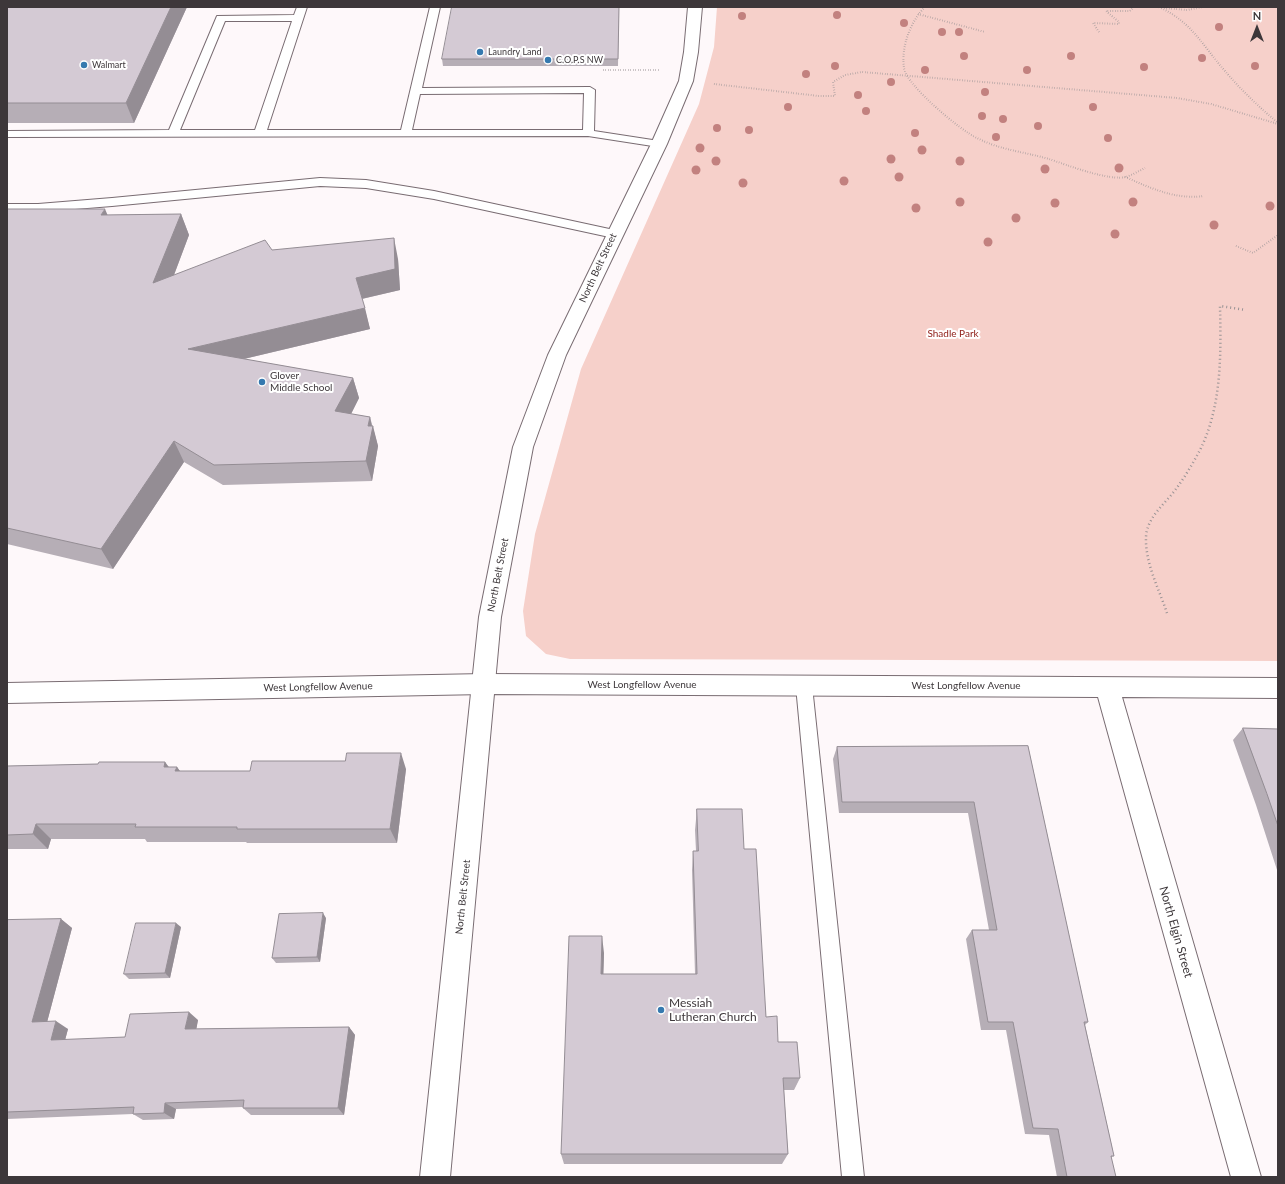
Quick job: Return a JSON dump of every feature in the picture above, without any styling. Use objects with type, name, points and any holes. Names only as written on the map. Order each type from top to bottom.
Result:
[{"type":"street","name":"North Belt Street","points":[[435,1177],[485,684],[490,617],[523,447],[557,355],[614,234],[659,144],[686,81],[691,52],[695,7]]},
{"type":"street","name":"West Longfellow Avenue","points":[[7,693],[485,684],[1278,688]]},
{"type":"street","name":"North Elgin Street","points":[[1107,686],[1246,1177]]},
{"type":"lane","points":[[260,134],[302,7]]},
{"type":"lane","points":[[406,133],[435,7]]},
{"type":"lane","points":[[173,134],[221,18],[299,18]]},
{"type":"lane","points":[[416,91],[590,90],[588,133]]},
{"type":"lane","points":[[7,134],[588,133],[659,144]]},
{"type":"lane","points":[[7,208],[38,208],[112,202],[320,182],[366,184],[434,195],[614,234]]},
{"type":"lane","points":[[804,686],[853,1177]]},
{"type":"path","points":[[925,7],[918,14],[907,35],[904,63],[907,76],[932,103],[958,127],[976,138],[992,145],[1048,159],[1096,174],[1125,177],[1166,195],[1192,198],[1204,196]]},
{"type":"path","points":[[1099,32],[1093,23],[1119,24],[1119,22],[1106,11],[1130,11],[1134,7]]},
{"type":"path","points":[[1160,8],[1187,10],[1203,7]]},
{"type":"path","points":[[1160,8],[1191,26],[1224,70],[1262,110],[1278,123]]},
{"type":"path","points":[[918,14],[985,32]]},
{"type":"path","points":[[597,70],[658,70]]},
{"type":"path","points":[[709,83],[835,96],[833,82],[845,75],[862,72],[1177,98],[1211,104],[1278,123]]},
{"type":"path","points":[[1125,177],[1145,168]]},
{"type":"path","points":[[1236,246],[1253,253],[1278,235]]},
{"type":"path","points":[[1167,613],[1150,562],[1146,536],[1153,514],[1176,488],[1203,445],[1216,404],[1221,339],[1220,306],[1246,310]]},
{"type":"green space","name":"Shadle Park","points":[[717,7],[1278,7],[1278,661],[570,659],[546,654],[526,636],[523,611],[535,534],[581,369],[699,104],[714,47]]},
{"type":"building","name":"Walmart","points":[[7,7],[171,7],[126,103],[7,103]]},
{"type":"building","points":[[452,7],[619,7],[618,59],[442,59]]},
{"type":"building","points":[[7,209],[105,209],[101,215],[181,214],[153,283],[265,240],[272,250],[394,238],[395,269],[356,278],[365,308],[188,349],[353,378],[335,411],[370,417],[368,426],[373,426],[366,461],[214,465],[174,441],[101,549],[7,528]]},
{"type":"building","points":[[1243,728],[1278,729],[1278,826],[1267,794]]},
{"type":"building","points":[[1028,746],[1088,1022],[1084,1022],[1114,1156],[1111,1156],[1116,1177],[1067,1177],[1058,1129],[1033,1128],[1013,1022],[988,1022],[972,930],[997,930],[974,802],[842,802],[837,747]]},
{"type":"building","points":[[347,753],[401,753],[390,829],[237,829],[237,827],[135,827],[136,824],[36,824],[33,834],[7,835],[7,766],[98,764],[99,762],[165,762],[164,767],[177,767],[175,771],[250,771],[252,761],[345,761]]},
{"type":"building","name":"Messiah Lutheran Church","points":[[697,809],[742,809],[744,849],[756,849],[766,1017],[777,1016],[778,1042],[797,1042],[800,1078],[783,1078],[788,1154],[561,1154],[569,936],[602,936],[601,974],[697,974],[693,851],[698,851]]},
{"type":"building","points":[[323,913],[317,957],[272,958],[279,914]]},
{"type":"building","points":[[61,919],[32,1022],[56,1021],[51,1040],[125,1037],[130,1014],[189,1012],[185,1029],[349,1027],[338,1108],[243,1108],[244,1100],[165,1103],[164,1113],[133,1114],[134,1107],[7,1112],[7,920]]},
{"type":"building","points":[[136,923],[176,923],[165,973],[124,974]]},
{"type":"place","name":"Laundry Land","points":[[480,52]]},
{"type":"place","name":"C.O.P.S NW","points":[[548,60]]},
{"type":"place","name":"Walmart","points":[[84,65]]},
{"type":"place","name":"Glover Middle School","points":[[262,382]]},
{"type":"place","name":"Messiah Lutheran Church","points":[[661,1010]]}]
